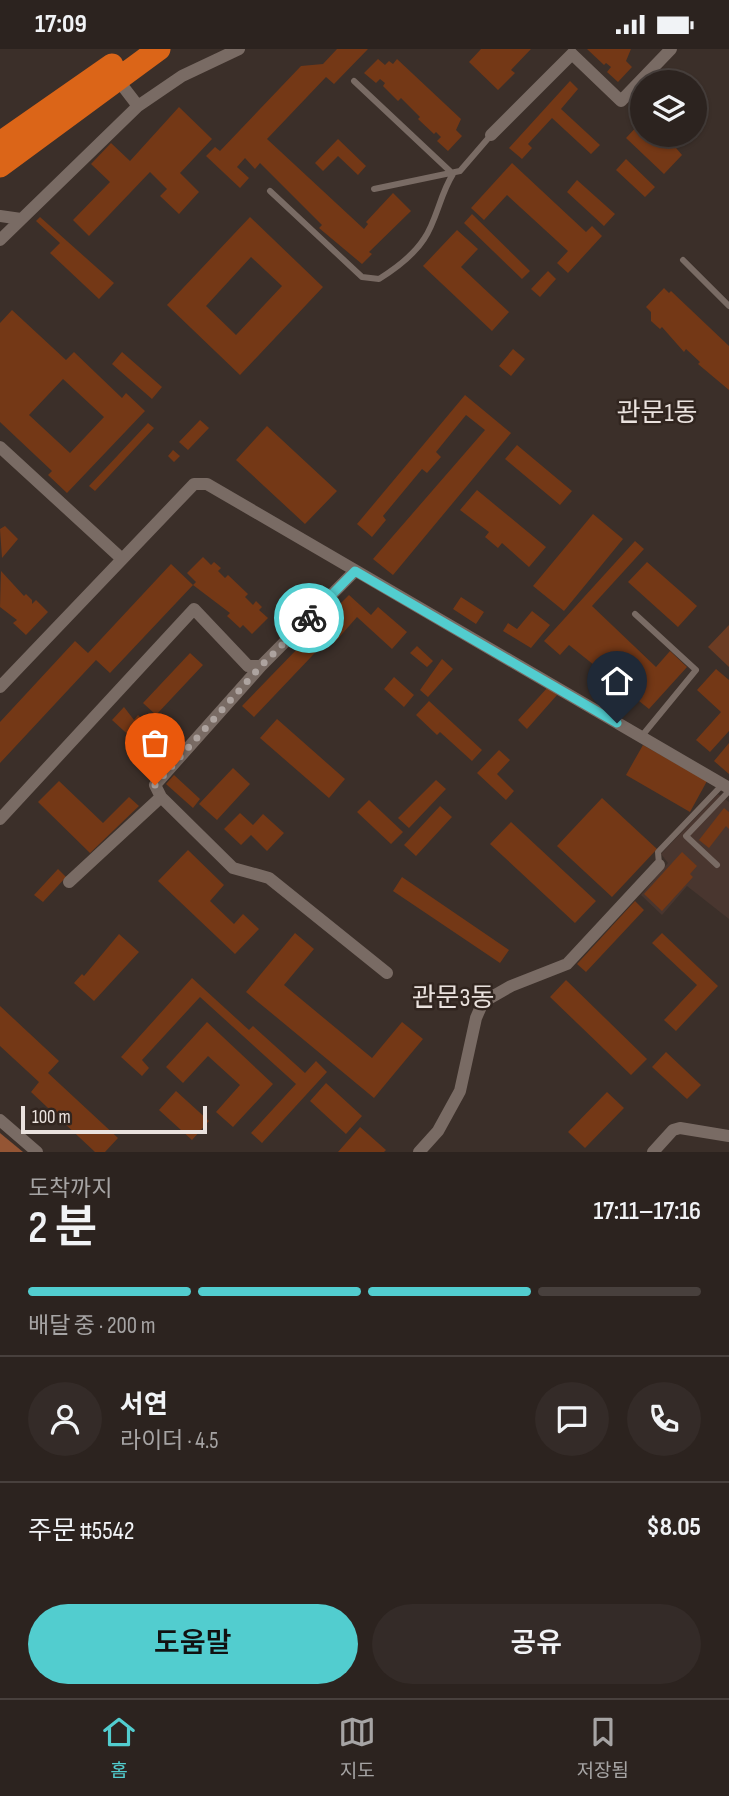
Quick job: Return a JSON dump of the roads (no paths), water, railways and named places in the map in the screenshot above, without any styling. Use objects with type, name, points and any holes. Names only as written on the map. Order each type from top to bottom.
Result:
[{"type":"highway","points":[[0,143],[148,51],[175,49]]},
{"type":"highway","points":[[0,166],[118,80],[148,51]]},
{"type":"street","points":[[0,240],[138,106],[182,76],[239,49]]},
{"type":"street","points":[[491,135],[572,54],[621,100],[671,49]]},
{"type":"street","points":[[118,80],[138,106]]},
{"type":"street","points":[[0,216],[21,219]]},
{"type":"street","points":[[0,447],[122,559]]},
{"type":"street","points":[[0,687],[194,484],[207,484],[727,788]]},
{"type":"street","points":[[355,571],[261,666],[155,785],[161,797],[233,868],[269,878],[387,973]]},
{"type":"street","points":[[0,819],[194,608],[248,666],[261,666]]},
{"type":"street","points":[[69,883],[161,797]]},
{"type":"street","points":[[419,1152],[438,1131],[460,1091],[476,1018],[483,1002],[511,986],[567,964],[659,865]]},
{"type":"street","points":[[0,1121],[37,1152]]},
{"type":"street","points":[[653,1152],[673,1130],[680,1128],[729,1136]]},
{"type":"lane","points":[[355,81],[453,174]]},
{"type":"lane","points":[[374,189],[460,171],[491,135]]},
{"type":"lane","points":[[270,191],[362,277],[379,279],[396,268],[424,239],[442,191],[453,174]]},
{"type":"lane","points":[[683,260],[729,306]]},
{"type":"lane","points":[[635,614],[696,670],[641,737]]},
{"type":"lane","points":[[659,865],[658,852],[727,788]]},
{"type":"lane","points":[[717,865],[685,836],[727,788]]},
{"type":"district","name":"관문1동","points":[[657,412]]},
{"type":"district","name":"관문3동","points":[[453,997]]}]
